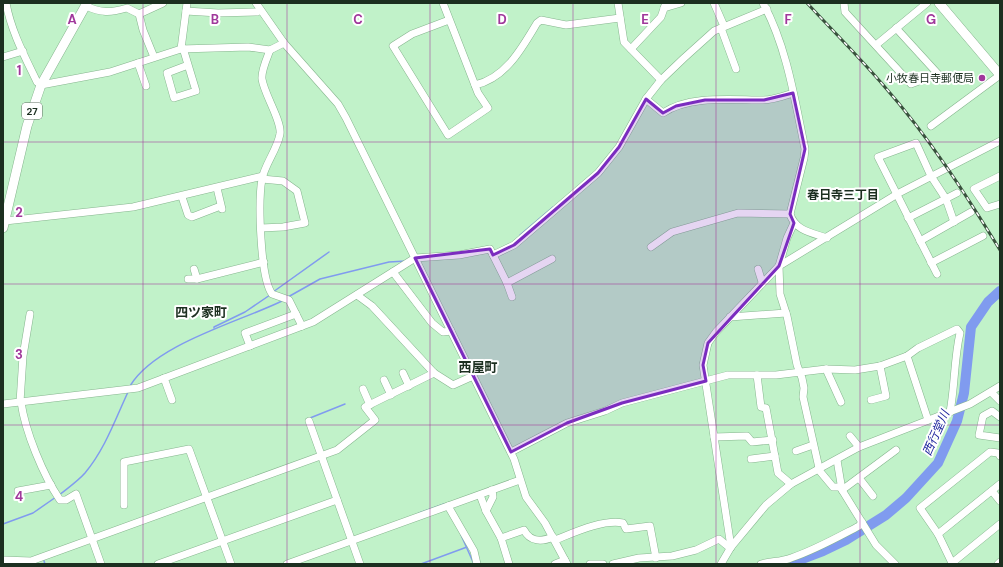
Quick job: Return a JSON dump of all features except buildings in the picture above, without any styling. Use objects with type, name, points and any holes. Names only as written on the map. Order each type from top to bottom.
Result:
[{"type":"main road","points":[[939,3],[1000,75]]},
{"type":"main road","name":"27","points":[[4,225],[27,126],[41,84],[87,4]]},
{"type":"street","points":[[6,3],[6,18],[37,82],[41,84],[110,72],[182,48],[248,47],[270,50],[284,43]]},
{"type":"street","points":[[139,14],[163,3]]},
{"type":"street","points":[[256,3],[284,43],[338,104],[511,452],[526,497],[554,539],[566,562],[555,564]]},
{"type":"street","points":[[443,3],[478,93],[488,108],[448,135],[394,46],[412,34],[449,20]]},
{"type":"street","points":[[618,3],[624,42],[661,80]]},
{"type":"street","points":[[631,49],[661,18],[665,5],[681,3]]},
{"type":"street","points":[[714,3],[736,69]]},
{"type":"street","points":[[844,3],[845,12],[911,84],[938,74],[896,28]]},
{"type":"street","points":[[876,45],[927,3]]},
{"type":"street","points":[[87,4],[98,12],[109,13],[127,8],[139,14],[143,30],[154,57]]},
{"type":"street","points":[[493,255],[514,245],[598,173],[619,147],[646,99],[661,80],[706,38],[723,27],[765,6],[777,34],[793,93],[805,149],[790,214],[794,223],[800,228],[828,238]]},
{"type":"street","points":[[188,65],[167,73],[174,98],[196,91],[188,65],[182,48],[187,7],[218,13],[257,12],[260,10]]},
{"type":"street","points":[[475,85],[493,78],[503,70],[519,53],[537,23],[541,20],[566,25],[620,18]]},
{"type":"street","points":[[270,50],[262,78],[279,124],[280,134],[263,178],[261,228],[264,262],[269,289],[272,294],[289,300],[302,326]]},
{"type":"street","points":[[3,57],[23,51]]},
{"type":"street","points":[[138,63],[146,86]]},
{"type":"street","points":[[930,126],[1000,75]]},
{"type":"street","points":[[646,99],[663,113],[676,106],[705,100],[749,98],[764,100],[793,93]]},
{"type":"street","points":[[937,274],[878,157],[916,143],[931,176],[946,199],[954,222]]},
{"type":"street","points":[[731,548],[703,365],[708,343],[762,282],[779,266],[931,176],[999,143]]},
{"type":"street","points":[[1000,176],[974,189],[987,208],[1000,204]]},
{"type":"street","points":[[4,225],[133,207],[263,178],[283,181],[297,191],[305,223],[284,227],[261,228]]},
{"type":"street","points":[[182,197],[188,215],[192,217],[220,208],[217,188]]},
{"type":"street","points":[[908,218],[957,193]]},
{"type":"street","points":[[651,247],[672,232],[738,212],[790,214]]},
{"type":"street","points":[[920,241],[971,212]]},
{"type":"street","points":[[794,223],[787,238],[779,266],[780,294],[804,388],[803,397],[818,469],[833,487],[841,489],[859,478],[896,450]]},
{"type":"street","points":[[931,262],[983,236]]},
{"type":"street","points":[[3,404],[138,388],[313,322],[393,272],[416,260],[459,255],[490,248],[512,296]]},
{"type":"street","points":[[507,283],[552,259]]},
{"type":"street","points":[[188,279],[197,279],[264,262]]},
{"type":"street","points":[[194,269],[197,279]]},
{"type":"street","points":[[758,269],[762,282]]},
{"type":"street","points":[[393,272],[432,322],[443,332],[451,331]]},
{"type":"street","points":[[357,295],[372,306],[434,373],[453,385],[473,376]]},
{"type":"street","points":[[730,317],[786,313]]},
{"type":"street","points":[[30,314],[23,356],[21,402],[24,421],[51,485],[60,500],[66,500],[76,494],[101,564]]},
{"type":"street","points":[[250,346],[245,333],[296,314]]},
{"type":"street","points":[[511,452],[567,423],[605,411],[622,403],[728,376],[826,369],[855,370],[880,366],[907,356],[918,348],[957,330],[960,333],[956,349],[952,411]]},
{"type":"street","points":[[907,356],[928,420]]},
{"type":"street","points":[[871,400],[886,396],[880,366]]},
{"type":"street","points":[[826,369],[841,402]]},
{"type":"street","points":[[403,373],[409,386]]},
{"type":"street","points":[[3,560],[31,563],[92,538],[337,450],[375,420],[365,407],[434,373]]},
{"type":"street","points":[[756,375],[761,407],[766,408],[778,473],[791,484]]},
{"type":"street","points":[[164,378],[172,400]]},
{"type":"street","points":[[384,380],[391,395]]},
{"type":"street","points":[[721,564],[731,548],[766,505],[791,484],[859,447],[970,404],[992,393],[1000,386]]},
{"type":"street","points":[[363,389],[370,405]]},
{"type":"street","points":[[992,393],[1000,401]]},
{"type":"street","points":[[1000,417],[992,411],[983,416],[979,435],[1000,438]]},
{"type":"street","points":[[309,421],[360,564]]},
{"type":"street","points":[[714,437],[747,436],[752,442],[773,440]]},
{"type":"street","points":[[850,436],[859,447]]},
{"type":"street","points":[[796,452],[814,445]]},
{"type":"street","points":[[124,505],[124,462],[189,449],[231,564]]},
{"type":"street","points":[[1000,456],[998,453],[990,452],[920,508],[938,534],[952,563],[1000,524]]},
{"type":"street","points":[[751,459],[775,456]]},
{"type":"street","points":[[837,460],[841,489],[876,545],[895,564]]},
{"type":"street","points":[[859,478],[873,496]]},
{"type":"street","points":[[287,564],[520,480]]},
{"type":"street","points":[[938,534],[1000,484]]},
{"type":"street","points":[[18,491],[51,485]]},
{"type":"street","points":[[486,512],[493,497],[492,490]]},
{"type":"street","points":[[992,491],[1000,501]]},
{"type":"street","points":[[480,495],[486,512],[501,538],[509,564]]},
{"type":"street","points":[[158,564],[337,500]]},
{"type":"street","points":[[448,506],[474,551],[477,564]]},
{"type":"street","points":[[501,538],[524,530],[527,536],[544,541],[584,528],[617,522],[623,524],[626,529],[650,526],[656,558]]},
{"type":"street","points":[[761,564],[770,561],[788,559],[802,554],[859,526],[862,523]]},
{"type":"street","points":[[613,564],[639,558],[656,558],[696,550],[719,539],[731,548]]},
{"type":"street","points":[[590,564],[603,564]]},
{"type":"highlighted area","points":[[793,93],[805,149],[790,214],[794,223],[779,266],[708,343],[703,365],[706,381],[622,403],[567,423],[511,452],[415,258],[490,249],[493,255],[514,245],[598,173],[619,147],[646,99],[663,113],[676,106],[705,100],[764,100]]},
{"type":"waterway","points":[[520,235],[553,207]]},
{"type":"waterway","points":[[273,292],[329,252]]},
{"type":"waterway","points":[[288,297],[320,279],[389,262],[406,261]]},
{"type":"waterway","name":"西行堂川","points":[[789,564],[823,551],[846,540],[886,515],[906,498],[938,463],[957,421],[964,393],[971,327],[988,302],[1000,291]]},
{"type":"waterway","points":[[214,328],[245,312],[270,295]]},
{"type":"waterway","points":[[130,386],[142,371],[158,358],[178,346],[282,301]]},
{"type":"waterway","points":[[59,495],[79,479],[92,464],[109,434],[128,392]]},
{"type":"waterway","points":[[310,418],[345,404]]},
{"type":"waterway","points":[[3,524],[33,513],[56,497]]},
{"type":"waterway","points":[[419,513],[444,504]]},
{"type":"waterway","points":[[461,535],[473,562]]},
{"type":"waterway","points":[[421,564],[467,547]]},
{"type":"waterway","points":[[43,558],[45,564]]},
{"type":"railway","points":[[807,3],[875,75],[916,125],[960,186],[1000,250]]},
{"type":"place","name":"小牧春日寺郵便局","points":[[982,78]]},
{"type":"district","name":"春日寺三丁目","points":[[843,195]]},
{"type":"district","name":"四ツ家町","points":[[201,312]]},
{"type":"district","name":"西屋町","points":[[478,367]]}]
